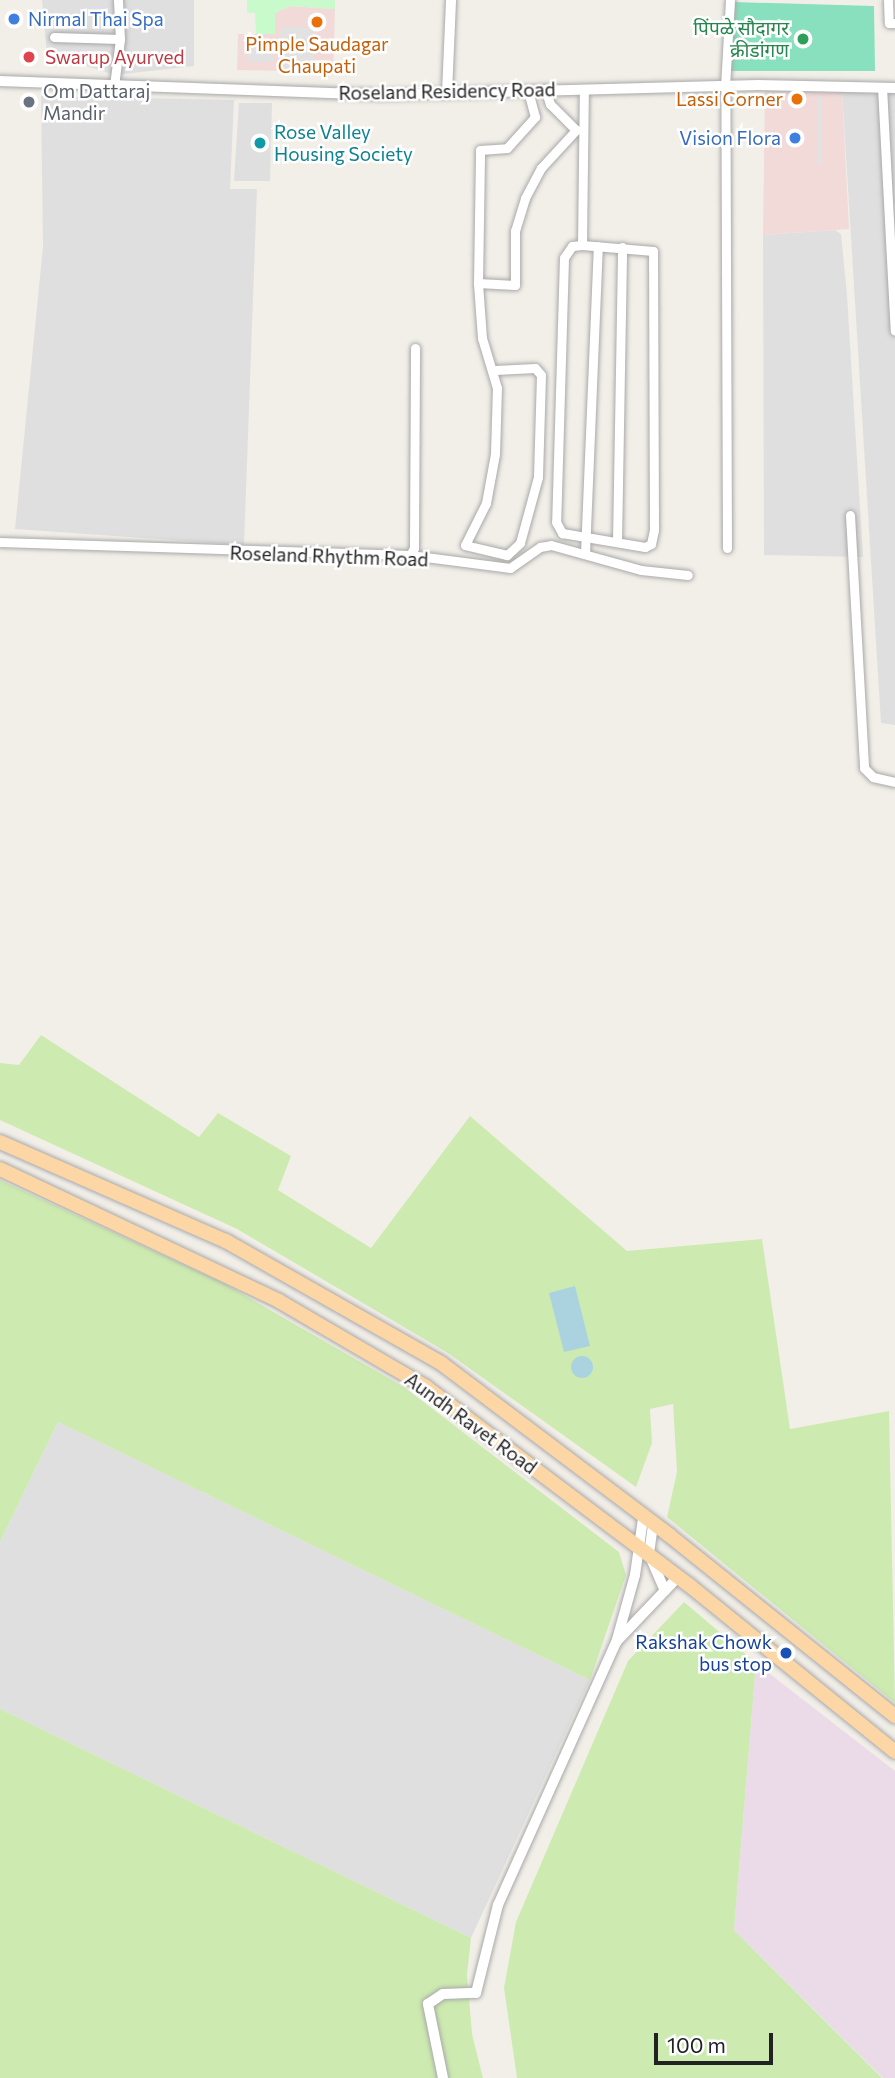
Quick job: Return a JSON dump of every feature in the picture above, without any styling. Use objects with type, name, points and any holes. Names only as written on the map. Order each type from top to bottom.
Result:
[{"type":"main road","name":"Aundh Ravet Road","points":[[0,1142],[226,1241],[355,1312],[473,1386],[895,1716]]},
{"type":"main road","name":"Aundh Ravet Road","points":[[0,1169],[268,1295],[392,1367],[465,1415],[643,1550],[895,1752]]},
{"type":"street","points":[[114,86],[120,39],[118,0]]},
{"type":"street","points":[[447,93],[451,0]]},
{"type":"street","points":[[727,548],[725,87],[730,0]]},
{"type":"street","points":[[888,0],[889,23],[895,23]]},
{"type":"street","points":[[54,37],[120,39]]},
{"type":"street","name":"Roseland Residency Road","points":[[0,81],[378,95],[545,89],[895,88]]},
{"type":"street","points":[[882,87],[895,331]]},
{"type":"street","points":[[478,283],[515,285],[516,231],[525,198],[541,168],[576,130],[550,104],[545,89]]},
{"type":"street","points":[[528,90],[535,117]]},
{"type":"street","points":[[582,245],[584,90]]},
{"type":"street","points":[[495,370],[535,368],[541,375],[538,477],[520,543],[507,555],[466,545],[486,503],[495,454],[495,370],[482,338],[478,283],[480,150],[507,148],[550,104]]},
{"type":"street","points":[[572,246],[598,246],[653,251],[654,530],[651,544],[645,547],[587,535],[562,533],[556,522],[564,258],[572,246]]},
{"type":"street","points":[[585,553],[598,246]]},
{"type":"street","points":[[617,541],[622,247]]},
{"type":"street","points":[[410,555],[414,548],[415,348]]},
{"type":"street","points":[[849,515],[864,768],[873,777],[895,782]]},
{"type":"street","name":"Roseland Rhythm Road","points":[[0,542],[410,555],[510,568],[540,547],[564,546],[641,570],[688,575]]},
{"type":"street","points":[[443,2078],[428,2004],[443,1994],[476,1993],[498,1905],[616,1643],[643,1550],[648,1522]]},
{"type":"street","points":[[643,1550],[665,1591]]},
{"type":"street","points":[[616,1643],[678,1577]]},
{"type":"shaded area","points":[[42,0],[194,0],[194,66],[115,75],[47,54]]},
{"type":"shaded area","points":[[290,6],[335,9],[333,72],[237,70],[238,34],[274,34],[275,13]]},
{"type":"shaded area","points":[[282,27],[314,28],[314,70],[281,69]]},
{"type":"shaded area","points":[[247,46],[273,46],[273,62],[247,62]]},
{"type":"shaded area","points":[[765,91],[842,91],[849,229],[763,235]]},
{"type":"shaded area","points":[[842,91],[895,92],[895,725],[881,723]]},
{"type":"shaded area","points":[[41,96],[234,100],[230,189],[257,189],[244,545],[15,529],[43,247]]},
{"type":"shaded area","points":[[817,97],[822,97],[822,165],[817,165]]},
{"type":"shaded area","name":"Rose Valley Housing Society","points":[[239,103],[272,103],[270,181],[234,181]]},
{"type":"shaded area","points":[[835,230],[841,234],[847,295],[863,557],[764,555],[763,235]]},
{"type":"shaded area","points":[[58,1422],[590,1680],[471,1938],[0,1709],[0,1542]]},
{"type":"shaded area","points":[[756,1663],[895,1771],[895,2078],[883,2078],[734,1930]]},
{"type":"green space","points":[[247,0],[335,0],[335,9],[290,6],[275,13],[275,34],[256,34],[255,13],[247,13]]},
{"type":"green space","name":"पिंपळे सौदागर क्रीडांगण","points":[[733,2],[874,6],[875,71],[731,71]]},
{"type":"green space","points":[[41,1035],[199,1137],[218,1113],[291,1156],[278,1190],[371,1248],[470,1116],[627,1251],[762,1239],[790,1429],[889,1411],[895,1703],[667,1517],[677,1472],[673,1404],[650,1409],[652,1443],[636,1487],[448,1353],[237,1229],[0,1120],[0,1063],[19,1065]]},
{"type":"green space","points":[[0,1180],[225,1284],[404,1387],[619,1552],[626,1575],[590,1680],[58,1422],[0,1542]]},
{"type":"green space","points":[[684,1602],[756,1663],[734,1930],[882,2078],[517,2078],[504,1988],[516,1922],[628,1661]]},
{"type":"green space","points":[[0,1709],[471,1938],[467,1975],[472,2034],[483,2078],[0,2078]]},
{"type":"water","points":[[575,1286],[590,1346],[564,1352],[549,1293]]},
{"type":"water","points":[[582,1356],[590,1359],[593,1367],[590,1375],[582,1378],[574,1375],[571,1367],[574,1359]]},
{"type":"place","name":"Nirmal Thai Spa","points":[[14,19]]},
{"type":"place","name":"Pimple Saudagar Chaupati","points":[[317,22]]},
{"type":"place","name":"पिंपळे सौदागर क्रीडांगण","points":[[803,39]]},
{"type":"place","name":"Swarup Ayurved","points":[[29,57]]},
{"type":"place","name":"Lassi Corner","points":[[797,99]]},
{"type":"place","name":"Om Dattaraj Mandir","points":[[29,102]]},
{"type":"place","name":"Vision Flora","points":[[795,138]]},
{"type":"place","name":"Rose Valley Housing Society","points":[[260,143]]},
{"type":"place","name":"Rakshak Chowk bus stop","points":[[786,1653]]}]
